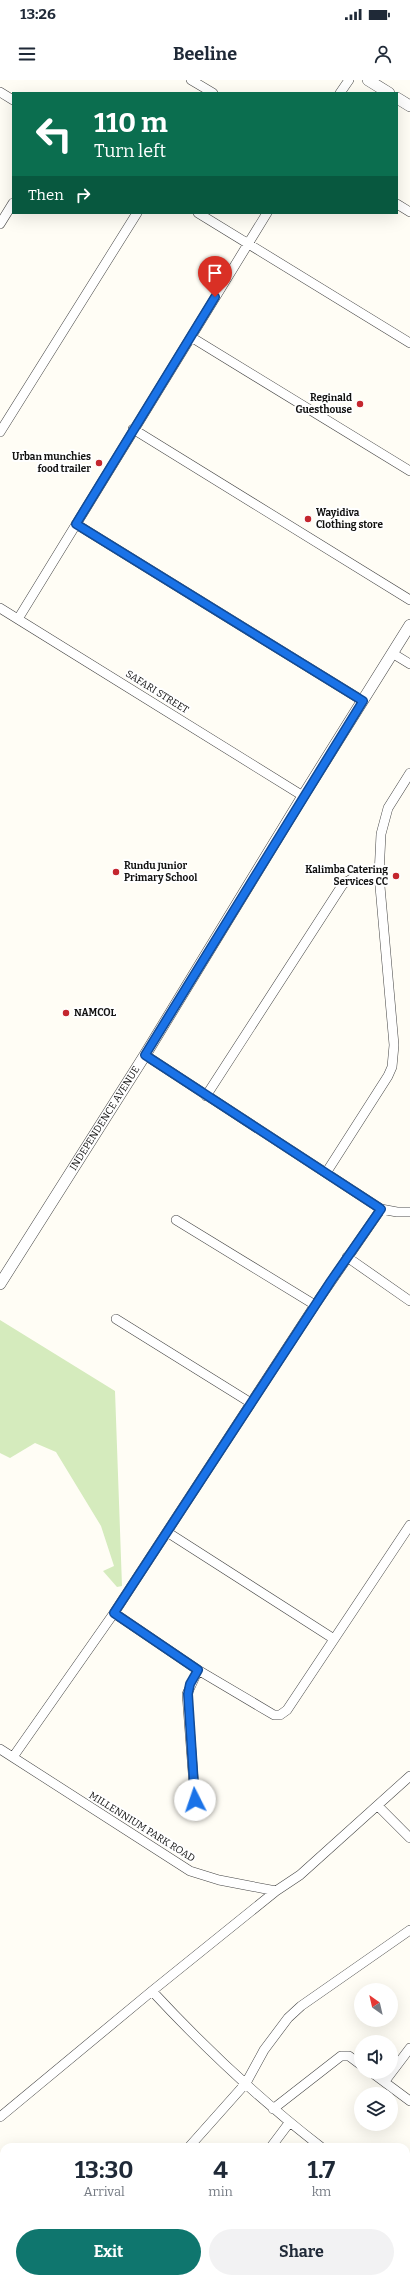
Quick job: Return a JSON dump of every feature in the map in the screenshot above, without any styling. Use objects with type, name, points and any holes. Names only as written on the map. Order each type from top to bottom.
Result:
[{"type":"street","points":[[191,80],[211,92]]},
{"type":"street","points":[[341,92],[349,80]]},
{"type":"street","points":[[368,80],[387,92]]},
{"type":"street","points":[[0,92],[12,99]]},
{"type":"street","points":[[398,99],[410,106]]},
{"type":"street","points":[[0,224],[12,205]]},
{"type":"street","points":[[398,205],[410,212]]},
{"type":"street","points":[[0,432],[136,214]]},
{"type":"street","points":[[200,214],[410,343]]},
{"type":"street","points":[[18,619],[133,429],[266,214]]},
{"type":"street","points":[[190,337],[410,471]]},
{"type":"street","points":[[133,429],[410,600]]},
{"type":"street","points":[[76,524],[363,701]]},
{"type":"street","name":"SAFARI STREET","points":[[0,608],[303,796]]},
{"type":"street","name":"INDEPENDENCE AVENUE","points":[[0,1284],[145,1055],[303,796],[410,625]]},
{"type":"street","points":[[392,653],[410,664]]},
{"type":"street","points":[[326,1173],[388,1076],[394,1059],[379,875],[382,825],[388,808],[410,773]]},
{"type":"street","points":[[206,1096],[343,884],[353,878],[379,875]]},
{"type":"street","points":[[145,1055],[381,1209],[397,1212],[410,1212]]},
{"type":"street","points":[[14,1757],[114,1613],[315,1305],[381,1209]]},
{"type":"street","points":[[176,1220],[315,1305]]},
{"type":"street","points":[[347,1257],[410,1301]]},
{"type":"street","points":[[116,1319],[251,1403]]},
{"type":"street","points":[[114,1613],[198,1670],[276,1716],[287,1710],[410,1526]]},
{"type":"street","points":[[167,1532],[334,1639]]},
{"type":"street","points":[[195,1800],[188,1694],[190,1684],[198,1670]]},
{"type":"street","name":"MILLENNIUM PARK ROAD","points":[[0,1749],[190,1871],[219,1880],[276,1891]]},
{"type":"street","points":[[0,2117],[152,1990],[276,1891],[300,1875],[410,1776]]},
{"type":"street","points":[[378,1806],[410,1838]]},
{"type":"street","points":[[193,2143],[246,2083],[264,2050],[288,2018],[301,2006],[410,1930]]},
{"type":"street","points":[[152,1990],[188,2030],[273,2109],[316,2143]]},
{"type":"street","points":[[385,2081],[410,2048]]},
{"type":"street","points":[[273,2109],[341,2056],[349,2056],[354,2060]]},
{"type":"street","points":[[382,2079],[410,2101]]},
{"type":"street","points":[[274,2143],[289,2123]]},
{"type":"green space","points":[[0,1320],[115,1391],[122,1586],[117,1587],[103,1571],[114,1566],[101,1526],[56,1452],[35,1443],[10,1458],[0,1453]]},
{"type":"place","name":"Reginald Guesthouse","points":[[360,404]]},
{"type":"place","name":"Urban munchies food trailer","points":[[99,463]]},
{"type":"place","name":"Wayidiva Clothing store","points":[[308,519]]},
{"type":"place","name":"Rundu Junior Primary School","points":[[116,872]]},
{"type":"place","name":"Kalimba Catering Services CC","points":[[396,876]]},
{"type":"place","name":"NAMCOL","points":[[66,1013]]},
{"type":"route","points":[[195,1800],[188,1689],[198,1670],[114,1613],[331,1281],[381,1209],[145,1055],[303,796],[363,701],[76,524],[215,297]]}]
